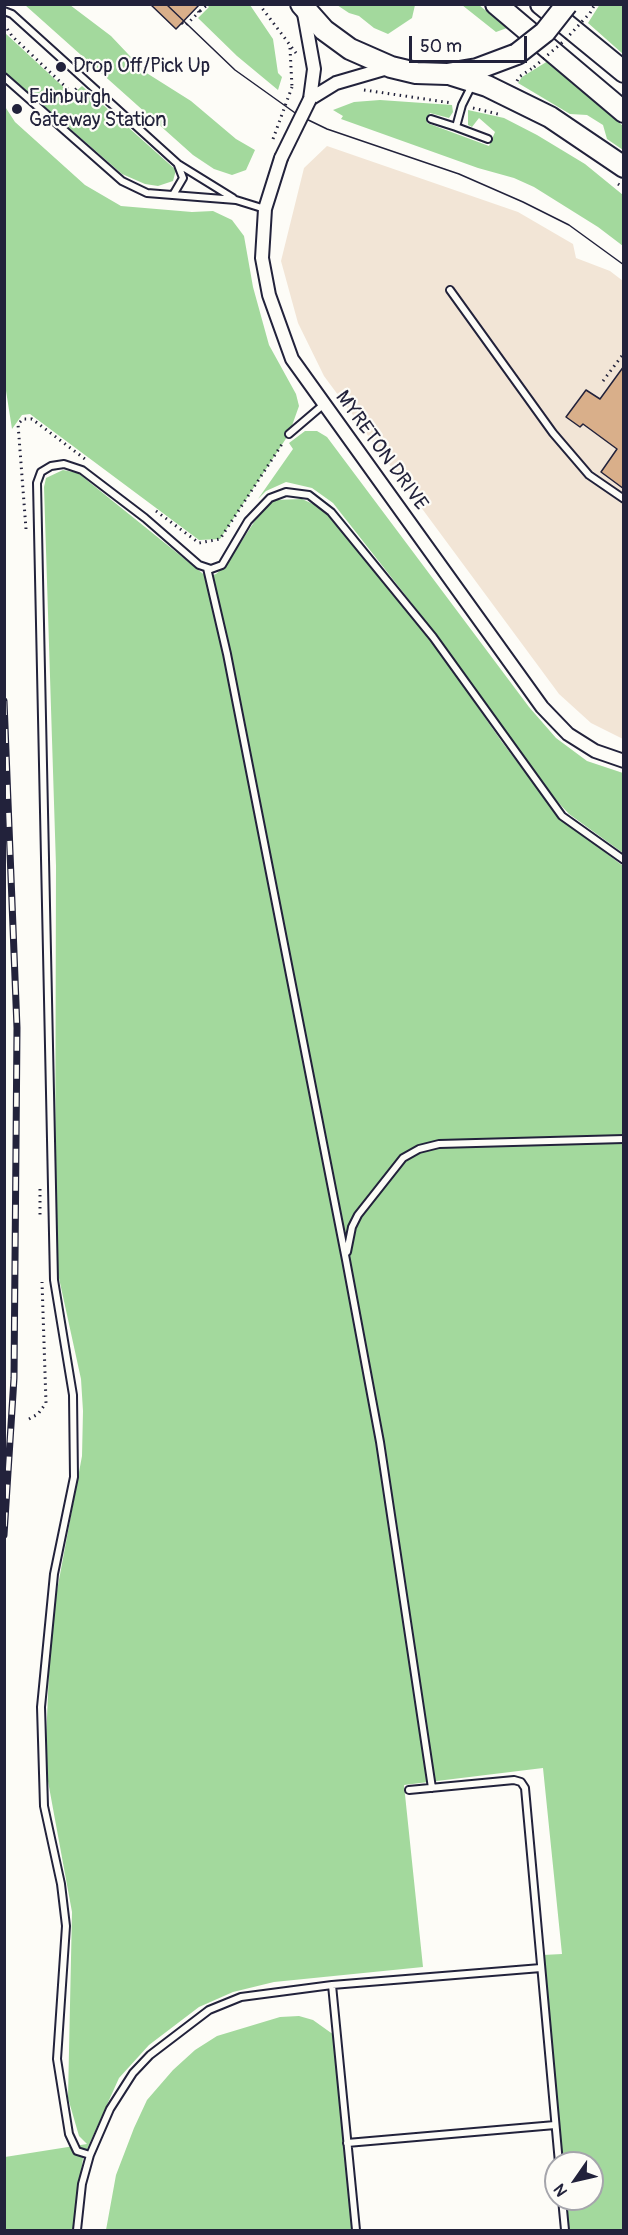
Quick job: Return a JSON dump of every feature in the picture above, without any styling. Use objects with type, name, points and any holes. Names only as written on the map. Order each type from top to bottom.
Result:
[{"type":"main road","points":[[496,4],[624,112]]},
{"type":"main road","points":[[541,4],[624,72]]},
{"type":"main road","points":[[447,74],[477,69],[517,54],[545,32],[567,4]]},
{"type":"main road","points":[[302,6],[324,30],[350,50],[391,67],[416,72],[447,74],[474,82],[510,96],[550,117],[619,174]]},
{"type":"street","name":"MYRETON DRIVE","points":[[302,6],[314,69],[310,99],[281,158],[265,209],[262,258],[269,295],[292,359],[542,707],[568,734],[594,751],[624,761]]},
{"type":"street","points":[[310,99],[336,83],[391,67]]},
{"type":"lane","points":[[4,11],[12,14],[178,165],[236,200]]},
{"type":"lane","points":[[4,77],[122,181],[147,193],[236,200],[265,209]]},
{"type":"lane","points":[[456,127],[462,105],[474,82]]},
{"type":"lane","points":[[431,119],[488,139]]},
{"type":"lane","points":[[173,195],[183,178],[178,165]]},
{"type":"lane","points":[[450,290],[554,433],[589,475],[624,500]]},
{"type":"lane","points":[[289,434],[323,405]]},
{"type":"lane","points":[[90,2155],[77,2151],[69,2134],[57,2059],[66,1926],[61,1884],[44,1806],[41,1707],[54,1574],[74,1477],[73,1395],[54,1280],[37,483],[41,472],[51,466],[64,464],[82,470],[145,518],[199,565],[207,568],[222,565],[248,521],[270,498],[286,492],[309,495],[331,512],[433,637],[562,816],[624,860]]},
{"type":"lane","points":[[207,568],[227,654],[380,1443],[432,1788]]},
{"type":"lane","points":[[346,1260],[348,1240],[358,1215],[403,1158],[419,1149],[439,1144],[624,1139]]},
{"type":"lane","points":[[409,1790],[514,1780],[521,1782],[525,1788],[558,2151]]},
{"type":"lane","points":[[77,2230],[82,2184],[90,2155],[110,2109],[133,2073],[170,2038],[209,2010],[242,1997],[332,1985],[541,1968]]},
{"type":"lane","points":[[332,1985],[356,2230]]},
{"type":"lane","points":[[347,2143],[555,2125]]},
{"type":"lane","points":[[563,2211],[565,2230]]},
{"type":"path","points":[[182,23],[185,26],[204,4]]},
{"type":"path","points":[[534,67],[565,40],[596,4]]},
{"type":"path","points":[[4,24],[12,36],[72,93],[85,79]]},
{"type":"path","points":[[271,146],[292,87],[290,46]]},
{"type":"path","points":[[462,105],[506,116]]},
{"type":"path","points":[[619,174],[624,188]]},
{"type":"path","points":[[603,381],[624,353]]},
{"type":"path","points":[[26,530],[18,424],[23,418],[32,419],[89,462]]},
{"type":"path","points":[[153,509],[199,543],[220,539],[289,434]]},
{"type":"path","points":[[39,1180],[40,1227]]},
{"type":"path","points":[[29,1419],[38,1414],[46,1403],[42,1274]]},
{"type":"shaded area","points":[[327,146],[518,212],[573,244],[576,258],[610,271],[623,281],[623,739],[591,723],[559,694],[324,376],[298,323],[281,261],[304,168]]},
{"type":"green space","points":[[600,4],[622,5],[623,54],[588,23]]},
{"type":"green space","points":[[25,5],[70,5],[111,36],[145,72],[191,101],[236,139],[255,150],[246,170],[232,175],[214,169],[193,155]]},
{"type":"green space","points":[[207,5],[250,5],[273,39],[278,73],[282,77],[278,90],[237,56],[198,18],[209,7]]},
{"type":"green space","points":[[337,5],[415,5],[412,18],[388,34]]},
{"type":"green space","points":[[462,5],[479,5],[507,28],[496,32]]},
{"type":"green space","points":[[5,33],[72,95],[82,86],[176,170],[173,181],[158,186],[145,184],[122,174],[5,72]]},
{"type":"green space","points":[[548,61],[623,126],[623,150],[607,139],[603,125],[587,115],[570,114],[518,83],[522,77]]},
{"type":"green space","points":[[380,100],[452,105],[453,112],[449,118],[430,113],[427,123],[489,146],[495,132],[479,118],[472,127],[468,125],[468,110],[504,118],[537,135],[585,164],[623,195],[623,246],[598,227],[534,187],[514,178],[478,168],[341,119],[343,116],[333,110],[354,102]]},
{"type":"green space","points":[[4,105],[15,122],[85,185],[121,206],[192,212],[213,211],[232,220],[244,236],[253,287],[269,345],[296,394],[299,406],[289,434],[220,539],[199,540],[30,414],[22,415],[12,429],[4,378]]},
{"type":"green space","points":[[305,431],[317,431],[327,437],[529,707],[556,738],[587,761],[623,773],[623,853],[569,814],[556,800],[428,624],[333,503],[312,488],[286,482],[266,491],[258,499],[293,449],[289,443]]},
{"type":"green space","points":[[63,470],[78,473],[207,577],[216,574],[226,565],[262,510],[274,500],[302,499],[324,509],[421,626],[502,742],[558,816],[623,866],[624,2230],[569,2230],[567,2211],[604,2211],[604,2151],[562,2151],[543,1955],[562,1954],[543,1768],[404,1785],[423,1967],[274,1982],[233,1992],[199,2007],[149,2045],[119,2078],[83,2158],[73,2230],[5,2230],[5,2157],[87,2144],[79,2136],[68,2098],[72,1912],[45,1765],[51,1623],[82,1456],[83,1411],[81,1379],[55,1260],[56,866],[44,487],[46,478]]},
{"type":"green space","points":[[299,2016],[313,2020],[334,2035],[353,2230],[106,2230],[116,2175],[134,2128],[147,2100],[173,2070],[195,2050],[217,2036],[280,2017]]},
{"type":"building","points":[[150,4],[200,4],[176,29]]},
{"type":"building","points":[[624,366],[624,489],[601,472],[617,449],[583,424],[580,427],[566,417],[586,390],[600,399]]},
{"type":"tram line","points":[[166,4],[235,70],[298,115],[327,129],[459,174],[523,202],[569,225],[624,265]]},
{"type":"railway","points":[[4,701],[17,1028],[14,1378],[4,1535]]},
{"type":"place","name":"Drop Off/Pick Up","points":[[61,67]]},
{"type":"place","name":"Edinburgh Gateway Station","points":[[17,109]]}]
